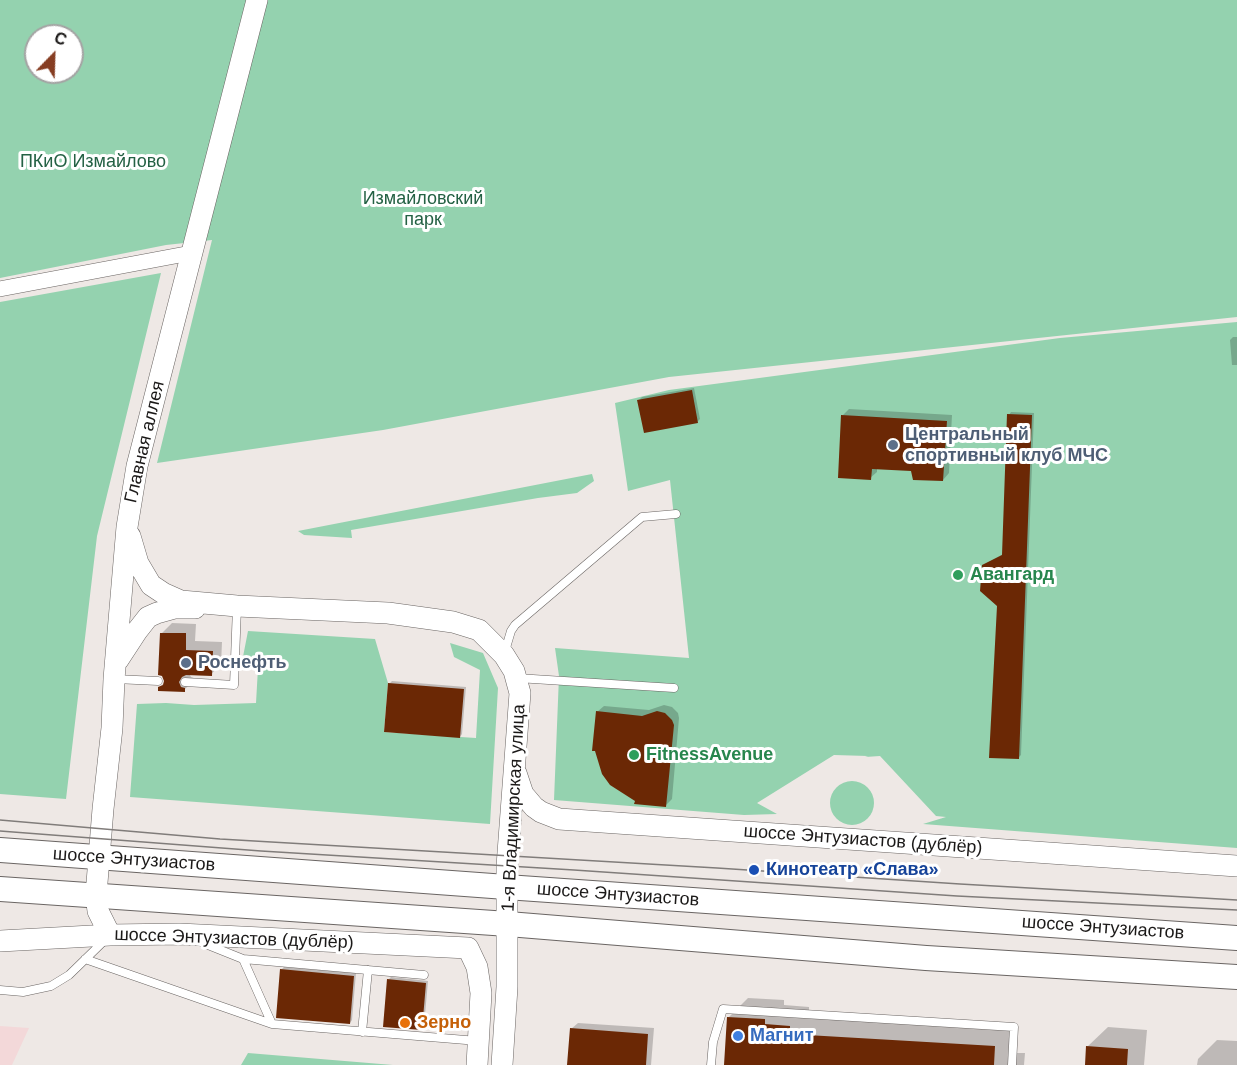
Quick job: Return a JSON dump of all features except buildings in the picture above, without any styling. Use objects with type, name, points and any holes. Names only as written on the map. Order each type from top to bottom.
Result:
[{"type":"main road","name":"Главная аллея","points":[[96,896],[112,728],[127,527],[137,465],[257,0]]},
{"type":"main road","name":"1-я Владимирская улица","points":[[127,527],[138,563],[151,585],[181,601],[388,613],[453,622],[479,630],[504,655],[514,671],[520,693],[506,887],[507,987],[502,1065]]},
{"type":"main road","name":"1-я Владимирская улица","points":[[115,671],[136,631],[148,617],[175,608],[237,606]]},
{"type":"main road","name":"шоссе Энтузиастов (дублёр)","points":[[515,770],[523,794],[534,807],[559,819],[1237,866]]},
{"type":"main road","name":"шоссе Энтузиастов","points":[[0,850],[1237,938]]},
{"type":"main road","name":"шоссе Энтузиастов","points":[[0,889],[96,896],[468,935],[508,924],[926,958],[1237,977]]},
{"type":"main road","points":[[0,901],[31,892]]},
{"type":"main road","points":[[96,896],[98,911],[110,935]]},
{"type":"main road","name":"шоссе Энтузиастов (дублёр)","points":[[0,941],[179,934],[468,935]]},
{"type":"main road","points":[[468,935],[481,993],[477,1065]]},
{"type":"street","points":[[0,289],[191,253]]},
{"type":"lane","points":[[504,655],[515,625],[642,517],[676,513]]},
{"type":"lane","points":[[185,682],[234,685],[237,606]]},
{"type":"lane","points":[[115,671],[158,681]]},
{"type":"lane","points":[[516,678],[674,688]]},
{"type":"lane","points":[[179,934],[243,959],[424,975]]},
{"type":"lane","points":[[0,990],[23,992],[51,986],[69,975],[110,935]]},
{"type":"lane","points":[[243,959],[272,1024]]},
{"type":"lane","points":[[83,961],[272,1024],[479,1041]]},
{"type":"lane","points":[[362,1032],[368,970]]},
{"type":"lane","points":[[711,1065],[713,1042],[723,1009],[1014,1027],[1012,1065]]},
{"type":"shaded area","points":[[0,1026],[29,1028],[12,1065],[0,1065]]},
{"type":"green space","name":"Измайловский парк","points":[[0,0],[1237,0],[1237,317],[669,377],[383,430],[157,463],[212,240],[166,245],[0,278]]},
{"type":"green space","points":[[161,273],[97,536],[66,799],[0,794],[0,302]]},
{"type":"green space","name":"Авангард","points":[[1237,322],[1237,848],[923,824],[946,817],[936,816],[880,756],[834,755],[757,803],[777,814],[744,815],[554,800],[559,676],[555,648],[689,658],[670,480],[628,491],[615,403],[669,390],[1060,338]]},
{"type":"green space","points":[[592,474],[594,481],[577,493],[351,530],[352,538],[304,535],[298,531]]},
{"type":"green space","points":[[248,631],[375,639],[388,683],[384,732],[476,738],[480,670],[454,657],[450,643],[483,653],[498,688],[490,824],[130,797],[137,704],[256,703],[258,668],[241,667]]},
{"type":"green space","points":[[852,781],[868,787],[874,803],[868,819],[852,825],[836,819],[830,803],[836,787]]},
{"type":"green space","points":[[248,1053],[393,1065],[241,1065]]},
{"type":"tram line","points":[[0,820],[220,839],[1237,900]]},
{"type":"tram line","points":[[0,831],[261,851],[957,896],[1237,910]]},
{"type":"place","name":"Центральный спортивный клуб МЧС","points":[[893,445]]},
{"type":"place","name":"Авангард","points":[[958,575]]},
{"type":"place","name":"Роснефть","points":[[186,663]]},
{"type":"place","name":"FitnessAvenue","points":[[634,755]]},
{"type":"place","name":"Кинотеатр «Слава»","points":[[754,870]]},
{"type":"place","name":"Зерно","points":[[405,1023]]},
{"type":"place","name":"Магнит","points":[[738,1036]]},
{"type":"park label","name":"ПКиО Измайлово","points":[[93,162]]}]
